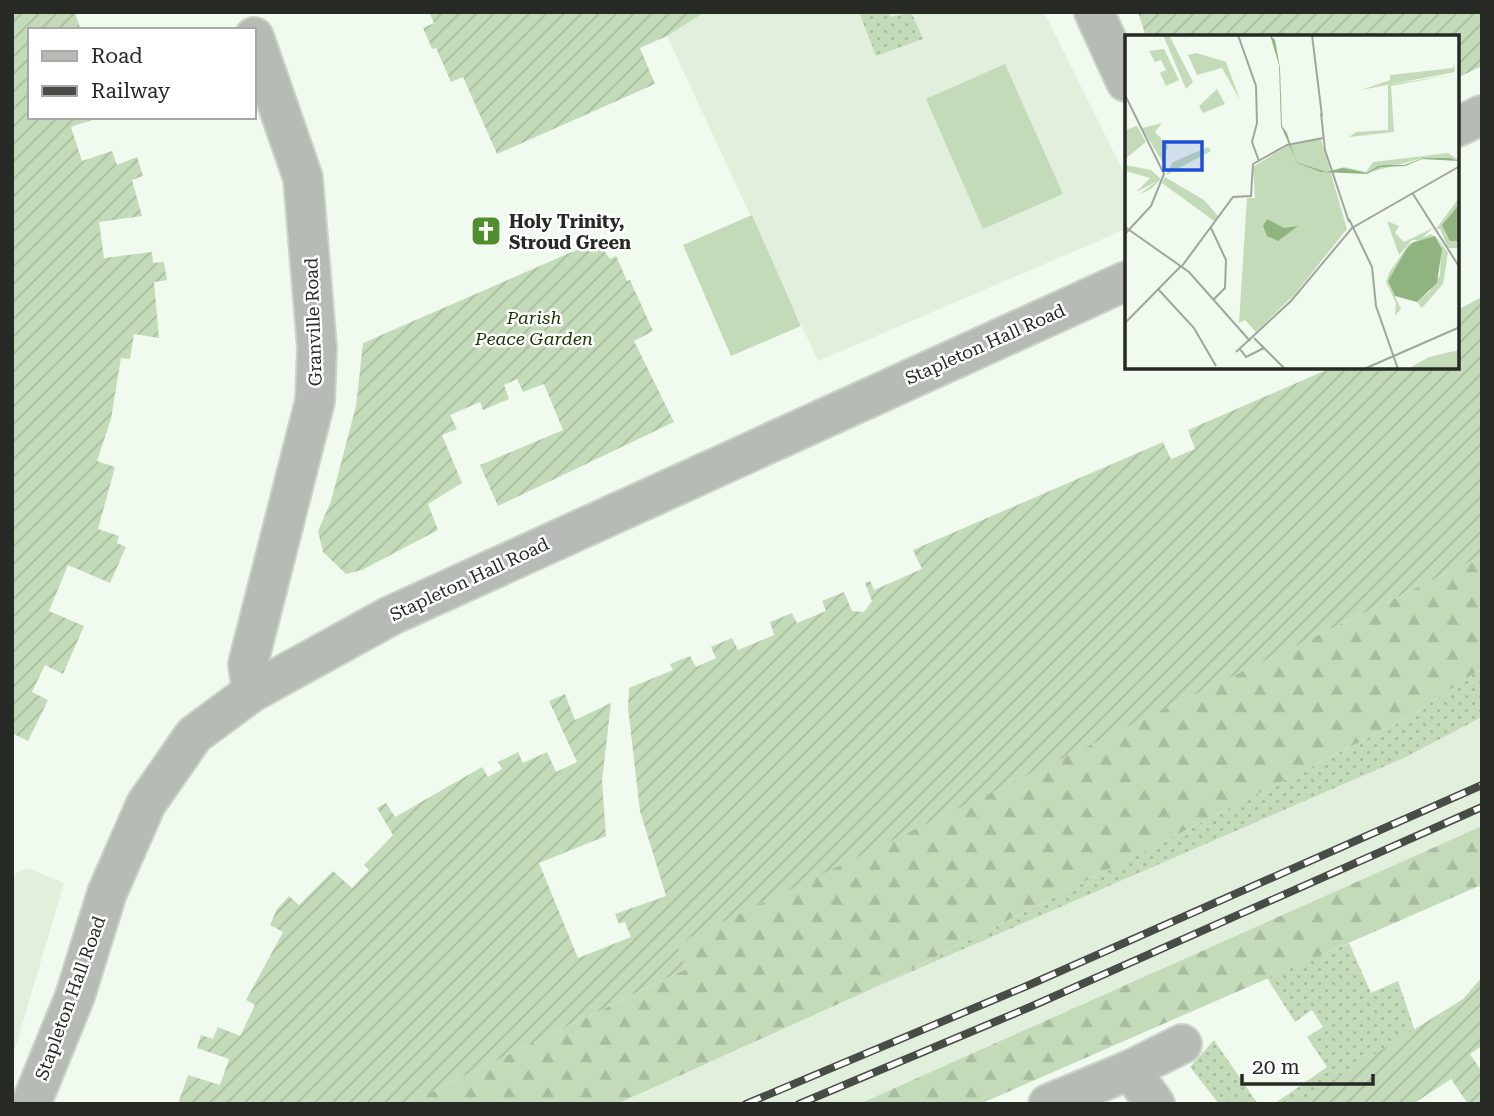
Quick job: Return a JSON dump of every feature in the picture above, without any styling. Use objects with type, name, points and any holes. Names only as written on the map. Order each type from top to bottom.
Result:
[{"type":"street","points":[[1094,12],[1125,80]]},
{"type":"street","name":"Granville Road","points":[[252,692],[248,664],[315,401],[317,348],[303,178],[256,43]]},
{"type":"street","points":[[1459,126],[1482,115]]},
{"type":"street","name":"Stapleton Hall Road","points":[[31,1104],[75,996],[107,892],[146,804],[194,735],[252,692],[390,616],[1125,281]]},
{"type":"street","points":[[1048,1104],[1130,1070],[1182,1044]]},
{"type":"street","points":[[1130,1070],[1155,1104]]},
{"type":"shaded area","points":[[705,12],[1044,12],[1125,175],[1125,229],[818,361],[667,36]]},
{"type":"shaded area","points":[[1482,717],[1482,826],[859,1104],[617,1104],[876,987],[1404,758]]},
{"type":"shaded area","points":[[27,868],[64,883],[12,1059],[12,875]]},
{"type":"green space","points":[[12,12],[75,13],[80,28],[28,28],[28,119],[95,119],[71,127],[82,161],[112,151],[117,165],[137,157],[143,176],[132,180],[142,216],[99,222],[104,258],[152,252],[153,263],[164,262],[167,280],[154,282],[159,338],[134,334],[130,359],[121,358],[111,419],[97,461],[115,467],[98,529],[119,536],[117,543],[126,547],[110,583],[68,565],[49,611],[84,626],[63,674],[45,665],[32,692],[48,700],[28,741],[12,733]]},
{"type":"green space","points":[[429,12],[705,12],[667,36],[640,48],[655,84],[497,154],[463,77],[451,82],[436,48],[432,49],[423,28],[434,23]]},
{"type":"green space","points":[[859,12],[889,12],[891,17],[911,12],[923,39],[876,56]]},
{"type":"green space","points":[[1138,12],[1482,12],[1482,66],[1459,77],[1459,35],[1145,35]]},
{"type":"green space","points":[[1005,64],[1063,194],[983,229],[926,99]]},
{"type":"green space","points":[[752,215],[801,326],[731,356],[683,245]]},
{"type":"green space","name":"Parish Peace Garden","points":[[597,241],[610,259],[616,256],[653,331],[634,341],[674,422],[498,506],[480,465],[563,430],[544,384],[523,392],[517,379],[504,385],[509,399],[483,410],[480,402],[450,415],[457,429],[442,435],[462,483],[428,504],[438,530],[362,570],[346,574],[323,552],[318,531],[331,501],[356,406],[363,343]]},
{"type":"green space","points":[[1482,297],[1482,556],[677,944],[686,969],[406,1104],[178,1104],[188,1075],[220,1085],[229,1059],[197,1048],[201,1035],[213,1039],[218,1027],[240,1036],[255,1005],[246,1000],[283,932],[270,925],[277,909],[289,896],[299,905],[333,871],[352,888],[369,870],[364,865],[393,835],[377,808],[386,803],[395,817],[482,767],[488,777],[502,769],[498,762],[518,752],[523,763],[547,752],[556,772],[577,762],[549,701],[565,694],[575,720],[611,703],[602,781],[606,836],[539,863],[578,958],[631,937],[625,922],[619,924],[615,914],[666,896],[640,811],[628,708],[629,688],[673,670],[670,664],[690,656],[696,667],[716,658],[711,647],[732,638],[738,650],[774,635],[770,622],[792,613],[797,623],[826,611],[822,601],[844,592],[852,611],[864,612],[872,601],[865,583],[870,581],[874,590],[922,569],[913,550],[1163,442],[1171,459],[1195,449],[1188,430],[1329,369],[1459,369],[1459,309]]},
{"type":"green space","points":[[1482,556],[1482,668],[1409,717],[876,987],[617,1104],[406,1104],[686,969],[676,944]]},
{"type":"green space","points":[[1482,668],[1482,717],[1404,758],[876,987],[1409,717]]},
{"type":"green space","points":[[1482,826],[1482,891],[1479,886],[980,1104],[859,1104]]},
{"type":"green space","points":[[1349,943],[1371,993],[1398,981],[1415,1031],[1302,1104],[1274,1104],[1327,1067],[1307,1037],[1323,1027],[1312,1010],[1295,1022],[1267,978]]},
{"type":"green space","points":[[1482,977],[1482,1046],[1470,1054],[1482,1072],[1482,1104],[1468,1104],[1451,1079],[1413,1104],[1302,1104],[1341,1075],[1463,999]]},
{"type":"green space","points":[[1214,1040],[1258,1104],[1219,1104],[1190,1067]]},
{"type":"railway","points":[[746,1104],[1029,985],[1482,785]]},
{"type":"railway","points":[[799,1104],[1030,1007],[1482,807]]},
{"type":"place","name":"Holy Trinity, Stroud Green","points":[[486,231]]}]
